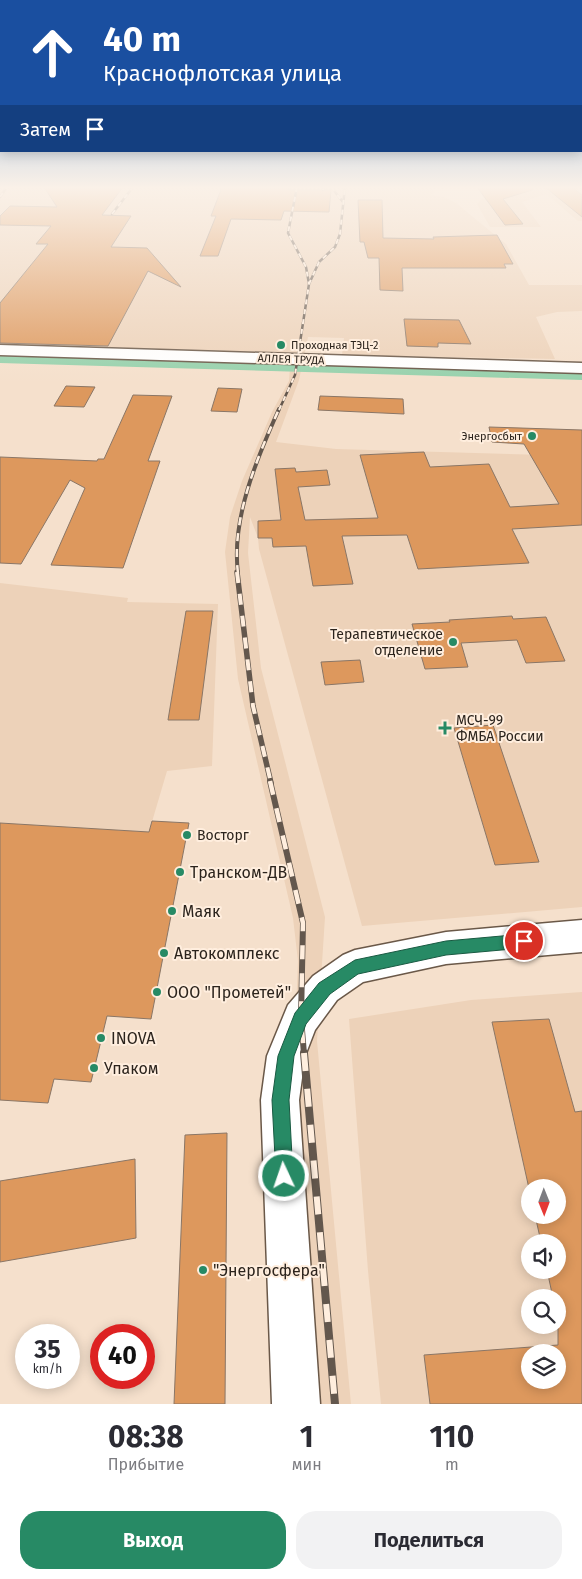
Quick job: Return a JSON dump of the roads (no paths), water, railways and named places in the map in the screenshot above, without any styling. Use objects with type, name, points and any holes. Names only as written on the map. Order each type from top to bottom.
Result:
[{"type":"street","name":"АЛЛЕЯ ТРУДА","points":[[0,350],[582,368]]},
{"type":"street","name":"АЛЛЕЯ ТРУДА","points":[[314,375],[582,382]]},
{"type":"street","points":[[296,1404],[280,1100],[286,1056],[301,1018],[325,988],[355,967],[446,948],[582,936]]},
{"type":"railway","points":[[298,253],[306,267],[309,284]]},
{"type":"railway","points":[[309,284],[319,262],[329,253]]},
{"type":"railway","points":[[279,410],[295,375],[309,284]]},
{"type":"railway","points":[[238,573],[238,531],[242,510],[262,448],[279,409]]},
{"type":"railway","points":[[237,572],[253,706],[271,783]]},
{"type":"railway","points":[[270,781],[303,923],[301,1018],[304,1054]]},
{"type":"railway","points":[[304,1053],[335,1404]]},
{"type":"place","name":"Проходная ТЭЦ-2","points":[[281,345]]},
{"type":"place","name":"Энергосбыт","points":[[532,436]]},
{"type":"place","name":"Терапевтическое отделение","points":[[453,642]]},
{"type":"place","name":"МСЧ-99 ФМБА России","points":[[445,728]]},
{"type":"place","name":"Восторг","points":[[187,835]]},
{"type":"place","name":"Транском-ДВ","points":[[180,872]]},
{"type":"place","name":"Маяк","points":[[172,911]]},
{"type":"place","name":"Автокомплекс","points":[[164,953]]},
{"type":"place","name":"ООО \"Прометей\"","points":[[157,992]]},
{"type":"place","name":"INOVA","points":[[101,1038]]},
{"type":"place","name":"Упаком","points":[[94,1068]]},
{"type":"place","name":"\"Энергосфера\"","points":[[203,1270]]}]
